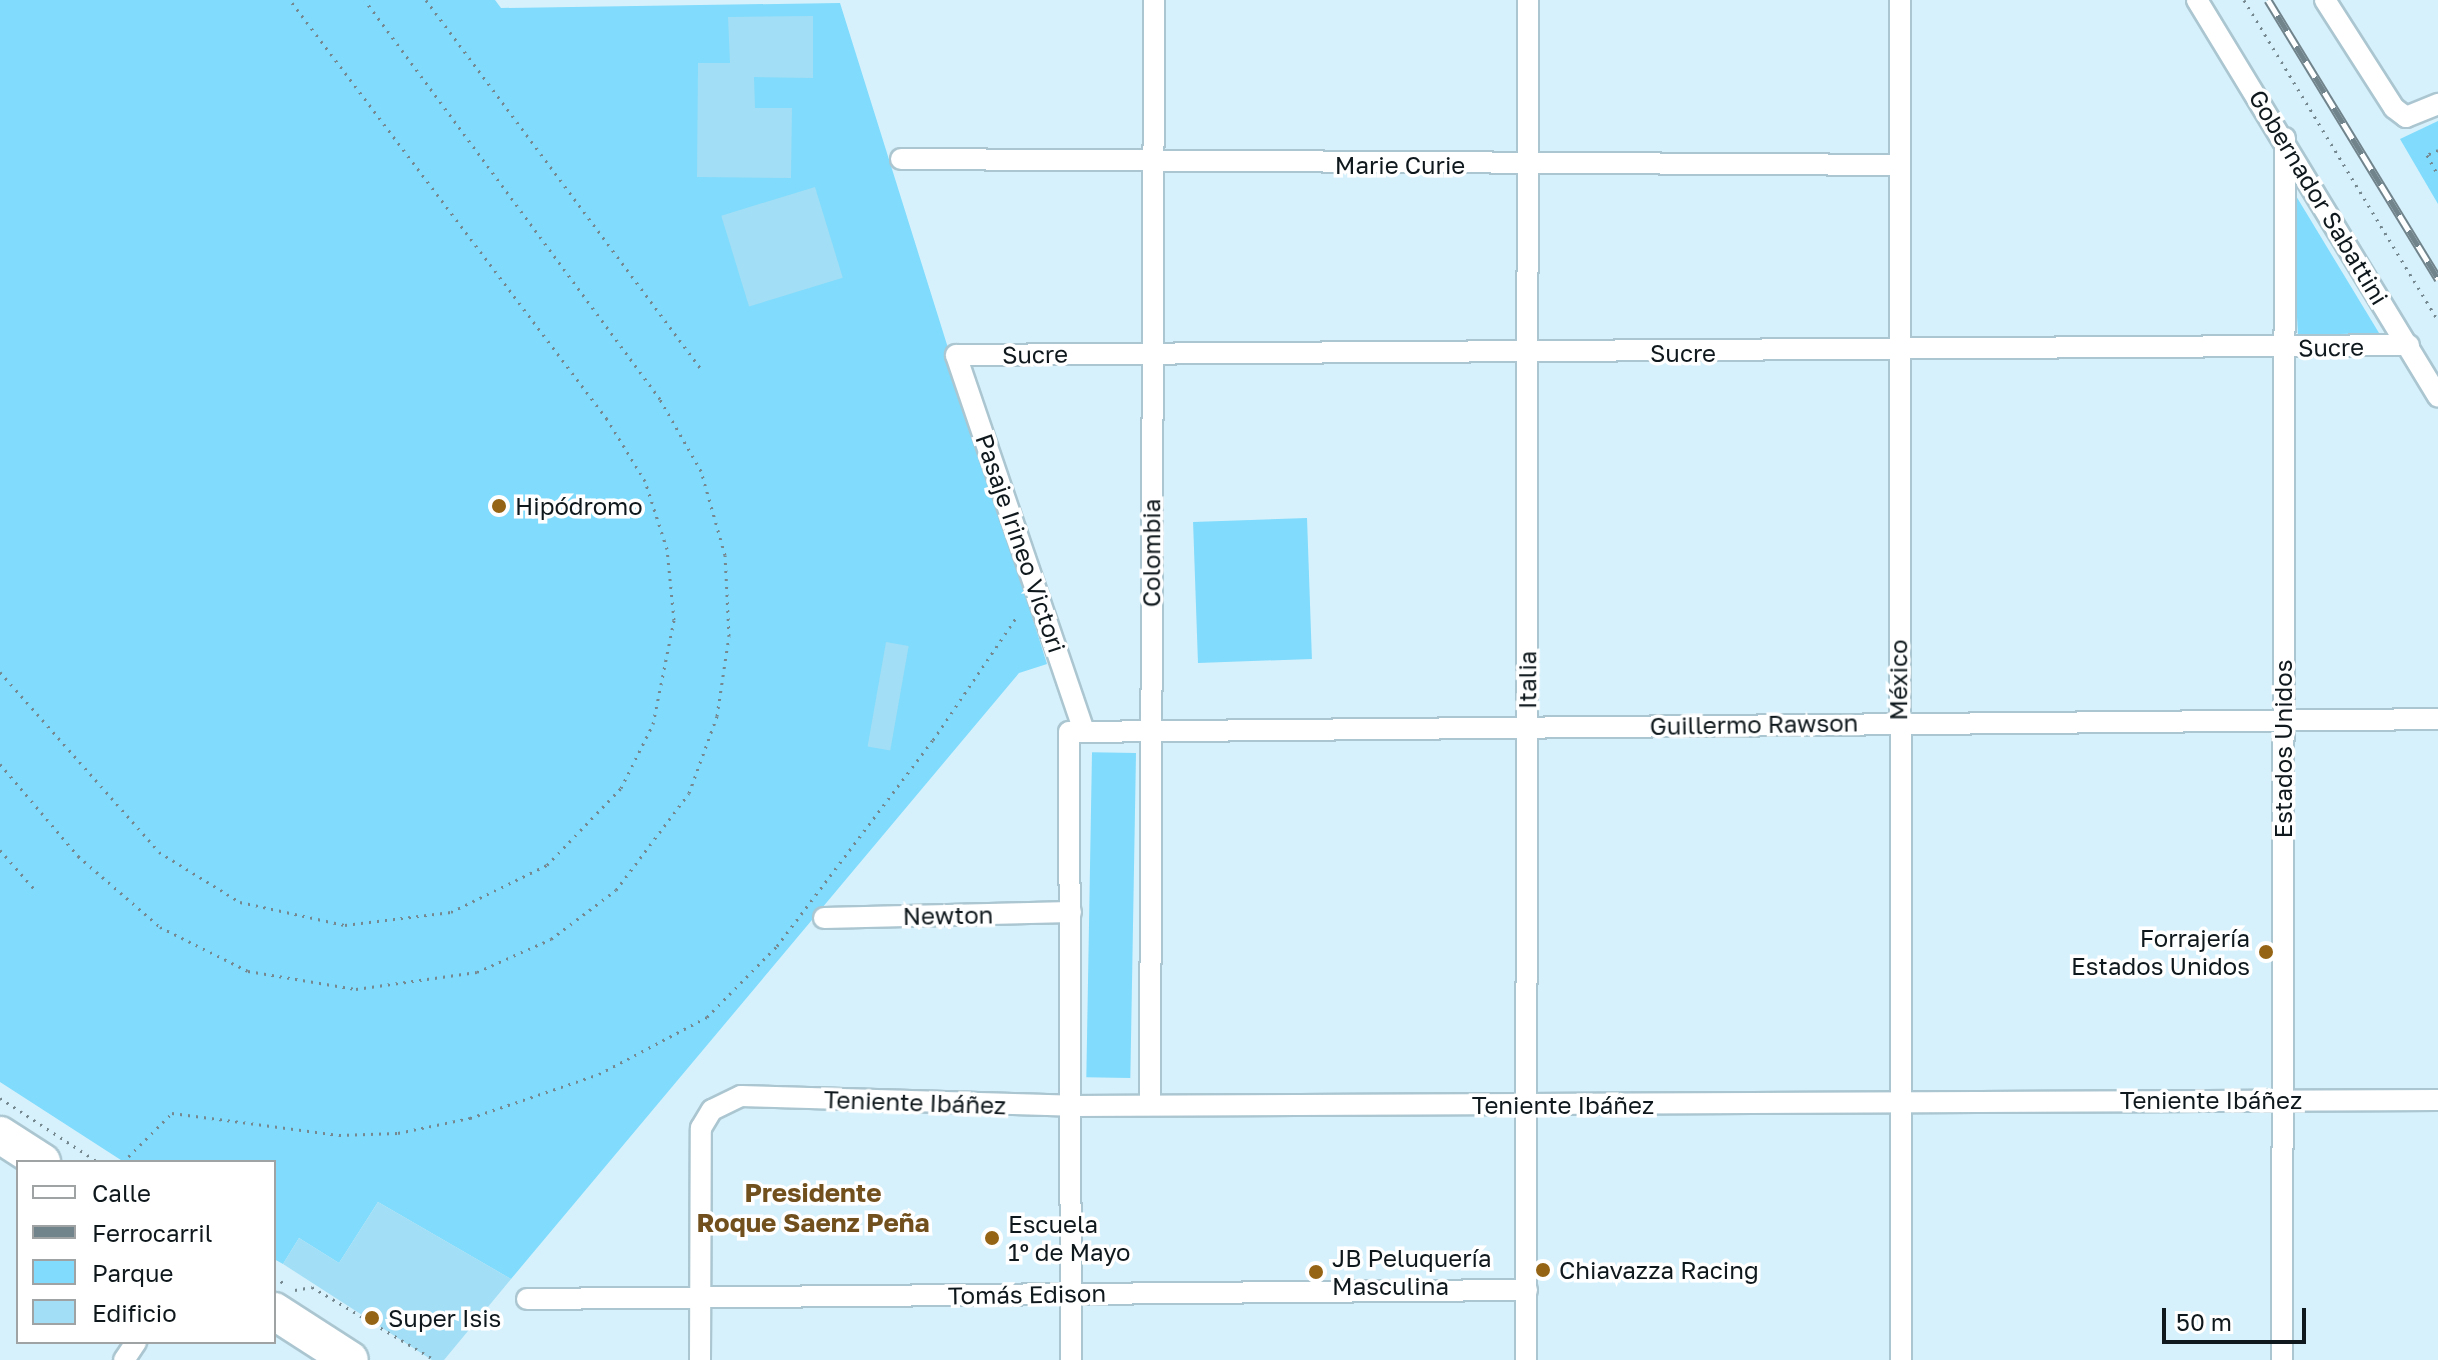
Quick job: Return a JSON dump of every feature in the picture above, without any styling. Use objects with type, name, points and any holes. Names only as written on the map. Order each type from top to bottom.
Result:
[{"type":"highway","points":[[0,1135],[39,1160]]},
{"type":"highway","points":[[276,1312],[350,1360]]},
{"type":"street","name":"Colombia","points":[[1150,1105],[1154,0]]},
{"type":"street","name":"Italia","points":[[1526,1360],[1525,353],[1528,0]]},
{"type":"street","name":"México","points":[[1900,0],[1898,1103],[1901,1360]]},
{"type":"street","name":"Gobernador Sabattini","points":[[2197,0],[2285,138],[2438,396]]},
{"type":"street","points":[[2325,0],[2394,108],[2406,117],[2438,104]]},
{"type":"street","name":"Estados Unidos","points":[[2282,1360],[2282,348],[2285,138]]},
{"type":"street","name":"Marie Curie","points":[[901,159],[1153,164],[1900,165]]},
{"type":"street","name":"Sucre","points":[[956,355],[1899,353],[2409,345]]},
{"type":"street","name":"Pasaje Irineo Victori","points":[[956,355],[1077,731]]},
{"type":"street","name":"Guillermo Rawson","points":[[1077,731],[2438,719]]},
{"type":"street","points":[[1071,1360],[1071,912],[1077,731]]},
{"type":"street","name":"Newton","points":[[824,918],[1071,912]]},
{"type":"street","name":"Teniente Ibáñez","points":[[701,1297],[701,1128],[712,1110],[741,1096],[1073,1106],[2438,1100]]},
{"type":"street","name":"Tomás Edison","points":[[527,1299],[1527,1290]]},
{"type":"street","points":[[700,1360],[701,1297]]},
{"type":"path","points":[[0,672],[159,852],[240,902],[345,925],[451,912],[537,871],[599,816],[653,724],[671,655],[673,608],[667,549],[645,481],[607,419],[290,0]]},
{"type":"path","points":[[0,764],[78,856],[160,927],[248,971],[356,989],[477,972],[551,939],[616,890],[689,793],[717,716],[729,636],[725,555],[701,471],[660,399],[365,0]]},
{"type":"path","points":[[426,0],[700,368]]},
{"type":"path","points":[[2244,0],[2438,320]]},
{"type":"path","points":[[2438,150],[2427,155],[2438,175]]},
{"type":"path","points":[[125,1160],[172,1113],[339,1135],[398,1133],[470,1118],[599,1074],[707,1017],[777,946],[933,740],[1018,615]]},
{"type":"path","points":[[0,850],[36,891]]},
{"type":"path","points":[[0,1098],[95,1160]]},
{"type":"path","points":[[276,1278],[293,1290],[312,1287],[435,1360]]},
{"type":"green space","name":"Hipódromo","points":[[0,0],[495,0],[501,8],[840,3],[1047,664],[1019,673],[511,1279],[378,1202],[339,1263],[299,1238],[283,1264],[276,1260],[276,1160],[121,1160],[0,1082]]},
{"type":"green space","points":[[2438,121],[2438,204],[2400,139]]},
{"type":"green space","points":[[2290,186],[2379,333],[2298,335]]},
{"type":"green space","points":[[1307,518],[1312,659],[1198,663],[1193,522]]},
{"type":"green space","points":[[1092,752],[1136,753],[1130,1078],[1086,1077]]},
{"type":"building","points":[[813,16],[813,78],[754,77],[755,108],[792,108],[791,178],[697,177],[698,63],[730,63],[728,17]]},
{"type":"building","points":[[815,187],[843,278],[749,307],[721,216]]},
{"type":"building","points":[[886,642],[909,646],[890,750],[868,746]]},
{"type":"building","points":[[378,1202],[511,1279],[444,1360],[432,1360],[283,1264],[299,1238],[339,1263]]},
{"type":"railway","points":[[2268,0],[2438,279]]},
{"type":"place","name":"Hipódromo","points":[[499,506]]},
{"type":"place","name":"Forrajería Estados Unidos","points":[[2266,952]]},
{"type":"place","name":"Escuela 1º de Mayo","points":[[992,1238]]},
{"type":"place","name":"Chiavazza Racing","points":[[1543,1270]]},
{"type":"place","name":"JB Peluquería Masculina","points":[[1316,1272]]},
{"type":"place","name":"Super Isis","points":[[372,1318]]},
{"type":"district","name":"Presidente Roque Saenz Peña","points":[[813,1208]]}]
